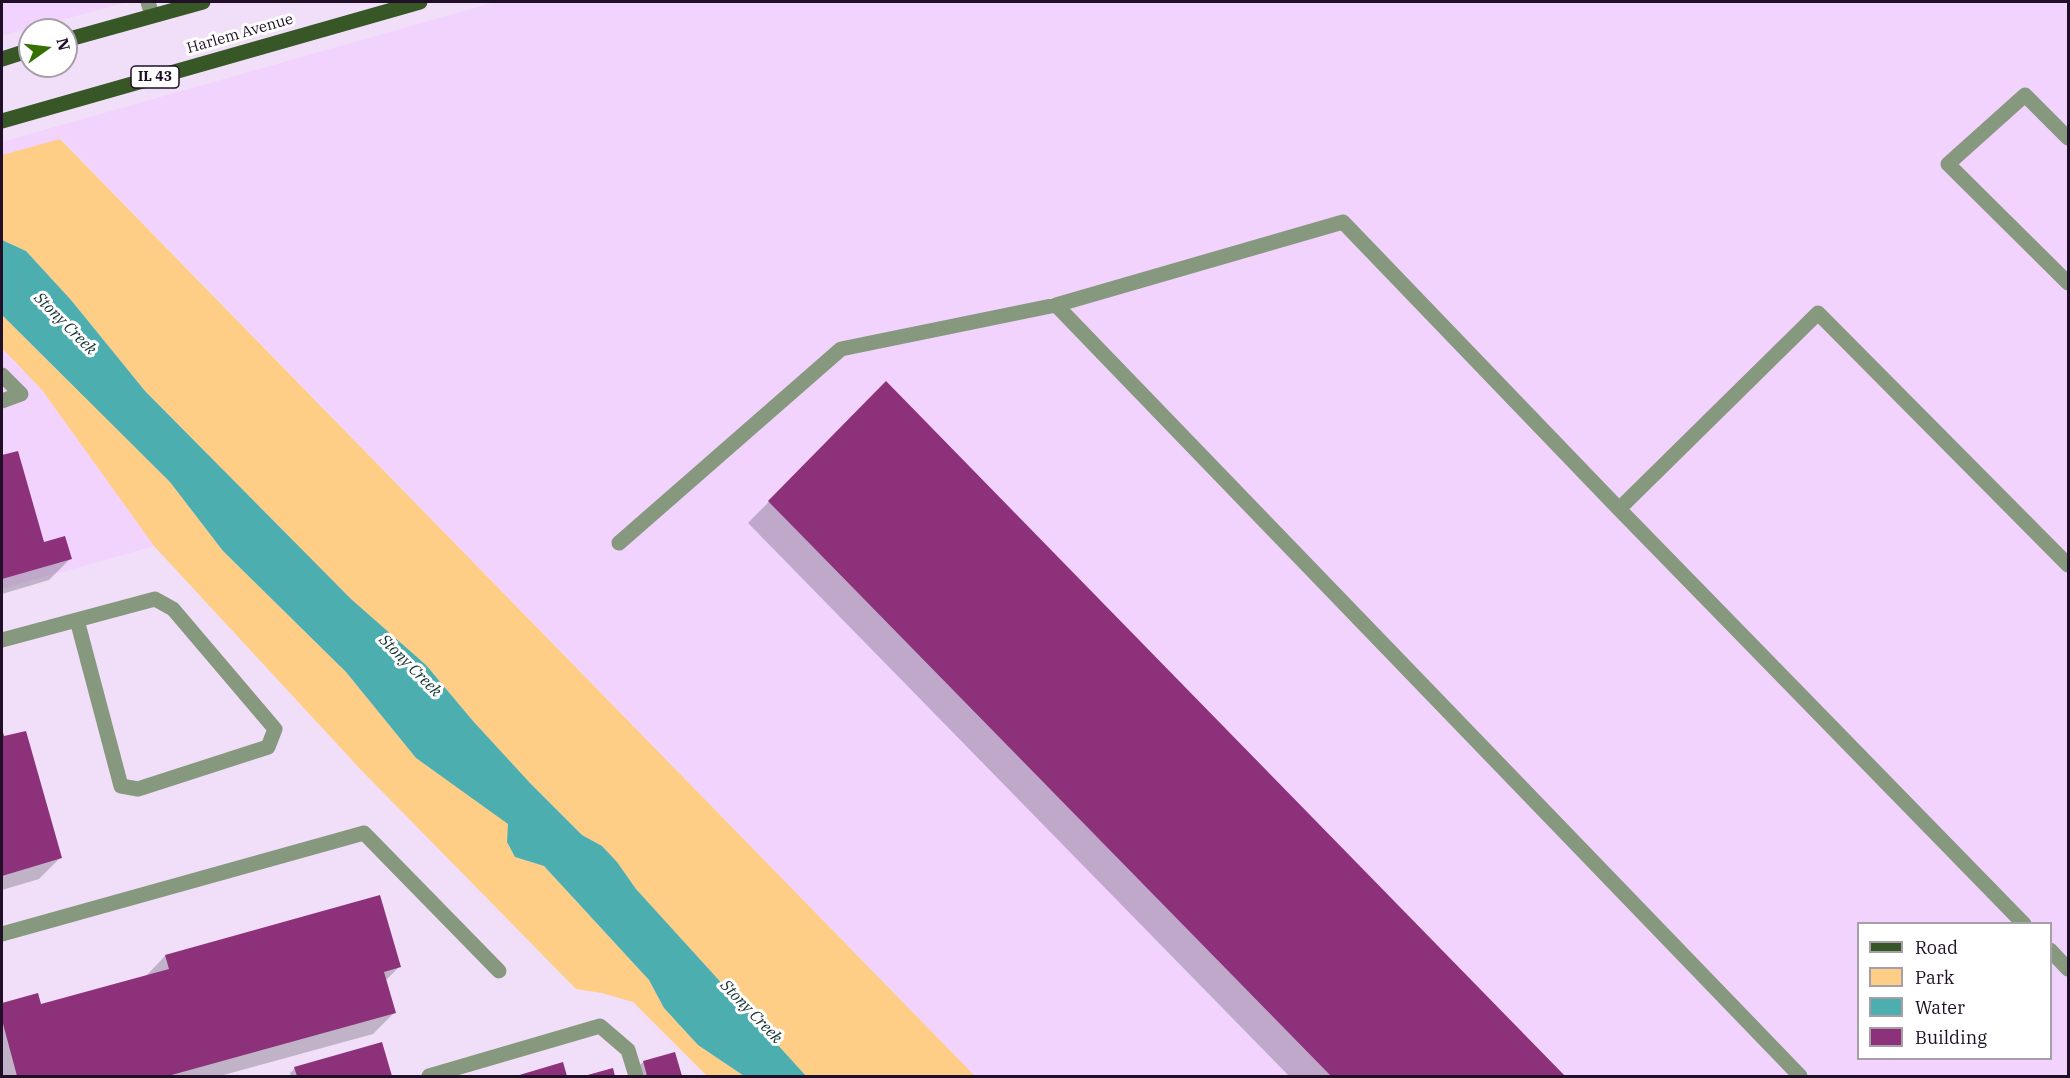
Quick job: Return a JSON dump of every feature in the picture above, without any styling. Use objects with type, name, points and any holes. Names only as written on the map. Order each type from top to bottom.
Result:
[{"type":"main road","points":[[78,35],[150,8],[203,2]]},
{"type":"main road","name":"Harlem Avenue","points":[[2,122],[420,2]]},
{"type":"main road","points":[[2,58],[18,53]]},
{"type":"lane","points":[[2068,138],[2025,94],[1948,164],[2068,283]]},
{"type":"lane","points":[[619,543],[841,349],[1056,305],[1343,222],[2022,922]]},
{"type":"lane","points":[[1056,305],[1800,1077]]},
{"type":"lane","points":[[1619,509],[1818,313],[2068,565]]},
{"type":"lane","points":[[2,375],[21,394],[2,401]]},
{"type":"lane","points":[[2,640],[77,620],[155,600],[173,609],[275,729],[268,747],[138,789],[121,786],[77,620]]},
{"type":"lane","points":[[2,934],[364,833],[499,971]]},
{"type":"lane","points":[[2052,952],[2068,969]]},
{"type":"lane","points":[[429,1077],[600,1026],[628,1050],[636,1077]]},
{"type":"shaded area","points":[[2,2],[128,2],[69,18],[18,18],[18,32],[2,36]]},
{"type":"shaded area","points":[[495,2],[2068,2],[2068,1076],[975,1076],[61,139],[2,155],[2,142]]},
{"type":"shaded area","points":[[2,348],[42,390],[154,546],[2,589]]},
{"type":"green space","points":[[60,139],[975,1076],[806,1076],[636,889],[617,862],[602,846],[582,835],[473,721],[426,665],[351,599],[145,391],[71,300],[26,251],[2,240],[2,155]]},
{"type":"green space","points":[[2,315],[170,482],[223,551],[346,672],[416,758],[509,824],[507,842],[515,857],[544,866],[649,980],[664,1008],[698,1045],[744,1076],[707,1076],[633,1002],[602,993],[576,989],[363,772],[154,546],[42,390],[2,348]]},
{"type":"water","name":"Stony Creek","points":[[2,240],[26,251],[71,300],[145,391],[351,599],[426,665],[473,721],[582,835],[602,846],[617,862],[636,889],[806,1076],[744,1076],[698,1045],[664,1008],[649,980],[544,866],[515,857],[507,842],[508,824],[416,758],[346,672],[223,551],[170,482],[2,315]]},
{"type":"building","points":[[886,381],[1565,1076],[1331,1076],[768,501]]},
{"type":"building","points":[[18,451],[44,542],[65,536],[72,559],[2,579],[2,455]]},
{"type":"building","points":[[2,729],[4,736],[26,731],[62,858],[2,876]]},
{"type":"building","points":[[380,895],[401,967],[384,972],[396,1013],[168,1076],[17,1076],[2,1020],[2,1003],[38,993],[41,1004],[169,969],[165,955]]},
{"type":"building","points":[[382,1042],[392,1076],[297,1076],[294,1067]]},
{"type":"building","points":[[675,1052],[682,1076],[647,1076],[643,1061]]},
{"type":"building","points":[[563,1062],[567,1076],[516,1076]]},
{"type":"building","points":[[613,1068],[615,1076],[584,1076]]}]
